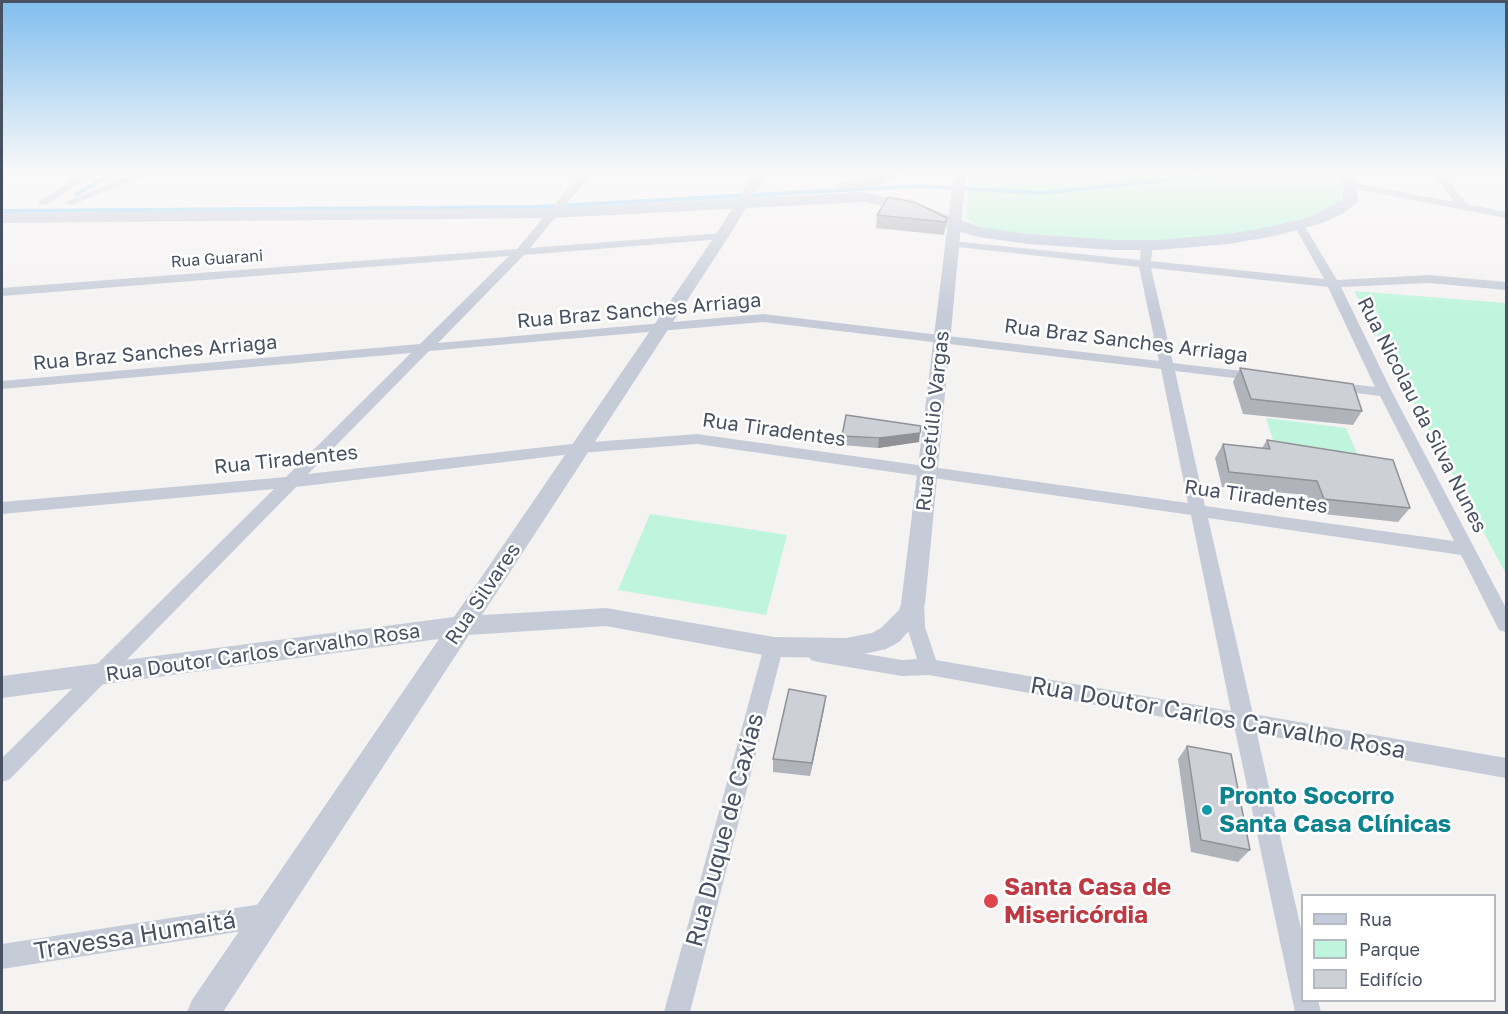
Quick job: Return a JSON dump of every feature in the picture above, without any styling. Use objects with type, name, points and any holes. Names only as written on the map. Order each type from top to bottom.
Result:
[{"type":"main road","points":[[944,220],[978,232],[1028,239],[1147,246],[1228,239],[1299,225],[1311,220]]},
{"type":"street","points":[[2,771],[425,349],[519,253],[546,220]]},
{"type":"street","name":"Rua Silvares","points":[[204,1012],[731,220]]},
{"type":"street","name":"Rua Getúlio Vargas","points":[[929,668],[916,627],[914,592],[955,220]]},
{"type":"street","name":"Rua Nicolau da Silva Nunes","points":[[1299,225],[1333,284],[1385,392],[1506,625]]},
{"type":"street","name":"Rua Guarani","points":[[2,292],[722,236]]},
{"type":"street","points":[[952,244],[1333,284],[1429,279],[1506,286]]},
{"type":"street","points":[[1147,246],[1145,266],[1301,983]]},
{"type":"street","name":"Rua Braz Sanches Arriaga","points":[[2,385],[764,318],[1271,379]]},
{"type":"street","points":[[1316,384],[1385,392]]},
{"type":"street","name":"Rua Tiradentes","points":[[2,508],[290,482],[580,448],[696,440],[1197,509],[1467,549]]},
{"type":"street","name":"Rua Doutor Carlos Carvalho Rosa","points":[[774,647],[846,648],[877,642],[890,635],[904,621],[913,604],[914,592]]},
{"type":"street","name":"Rua Doutor Carlos Carvalho Rosa","points":[[2,687],[462,626],[606,617],[902,668],[929,668],[1506,768]]},
{"type":"street","name":"Rua Duque de Caxias","points":[[677,1012],[774,647]]},
{"type":"street","name":"Travessa Humaitá","points":[[2,957],[269,915]]},
{"type":"green space","points":[[969,220],[1300,220],[1245,233],[1125,244],[988,230]]},
{"type":"green space","points":[[1354,291],[1506,303],[1506,574]]},
{"type":"green space","points":[[1266,418],[1346,428],[1358,456],[1275,446]]},
{"type":"green space","points":[[650,514],[787,535],[766,615],[618,590]]},
{"type":"building","points":[[1240,368],[1353,384],[1362,411],[1251,399]]},
{"type":"building","points":[[846,415],[921,426],[920,433],[879,438],[842,436]]},
{"type":"building","points":[[1267,440],[1393,460],[1410,508],[1324,499],[1317,481],[1229,472],[1223,444],[1270,449]]},
{"type":"building","points":[[789,689],[826,696],[812,763],[773,759]]},
{"type":"building","points":[[1187,746],[1231,754],[1250,850],[1201,840]]},
{"type":"place","name":"Pronto Socorro Santa Casa Clínicas","points":[[1207,810]]},
{"type":"place","name":"Santa Casa de Misericórdia","points":[[991,901]]}]
